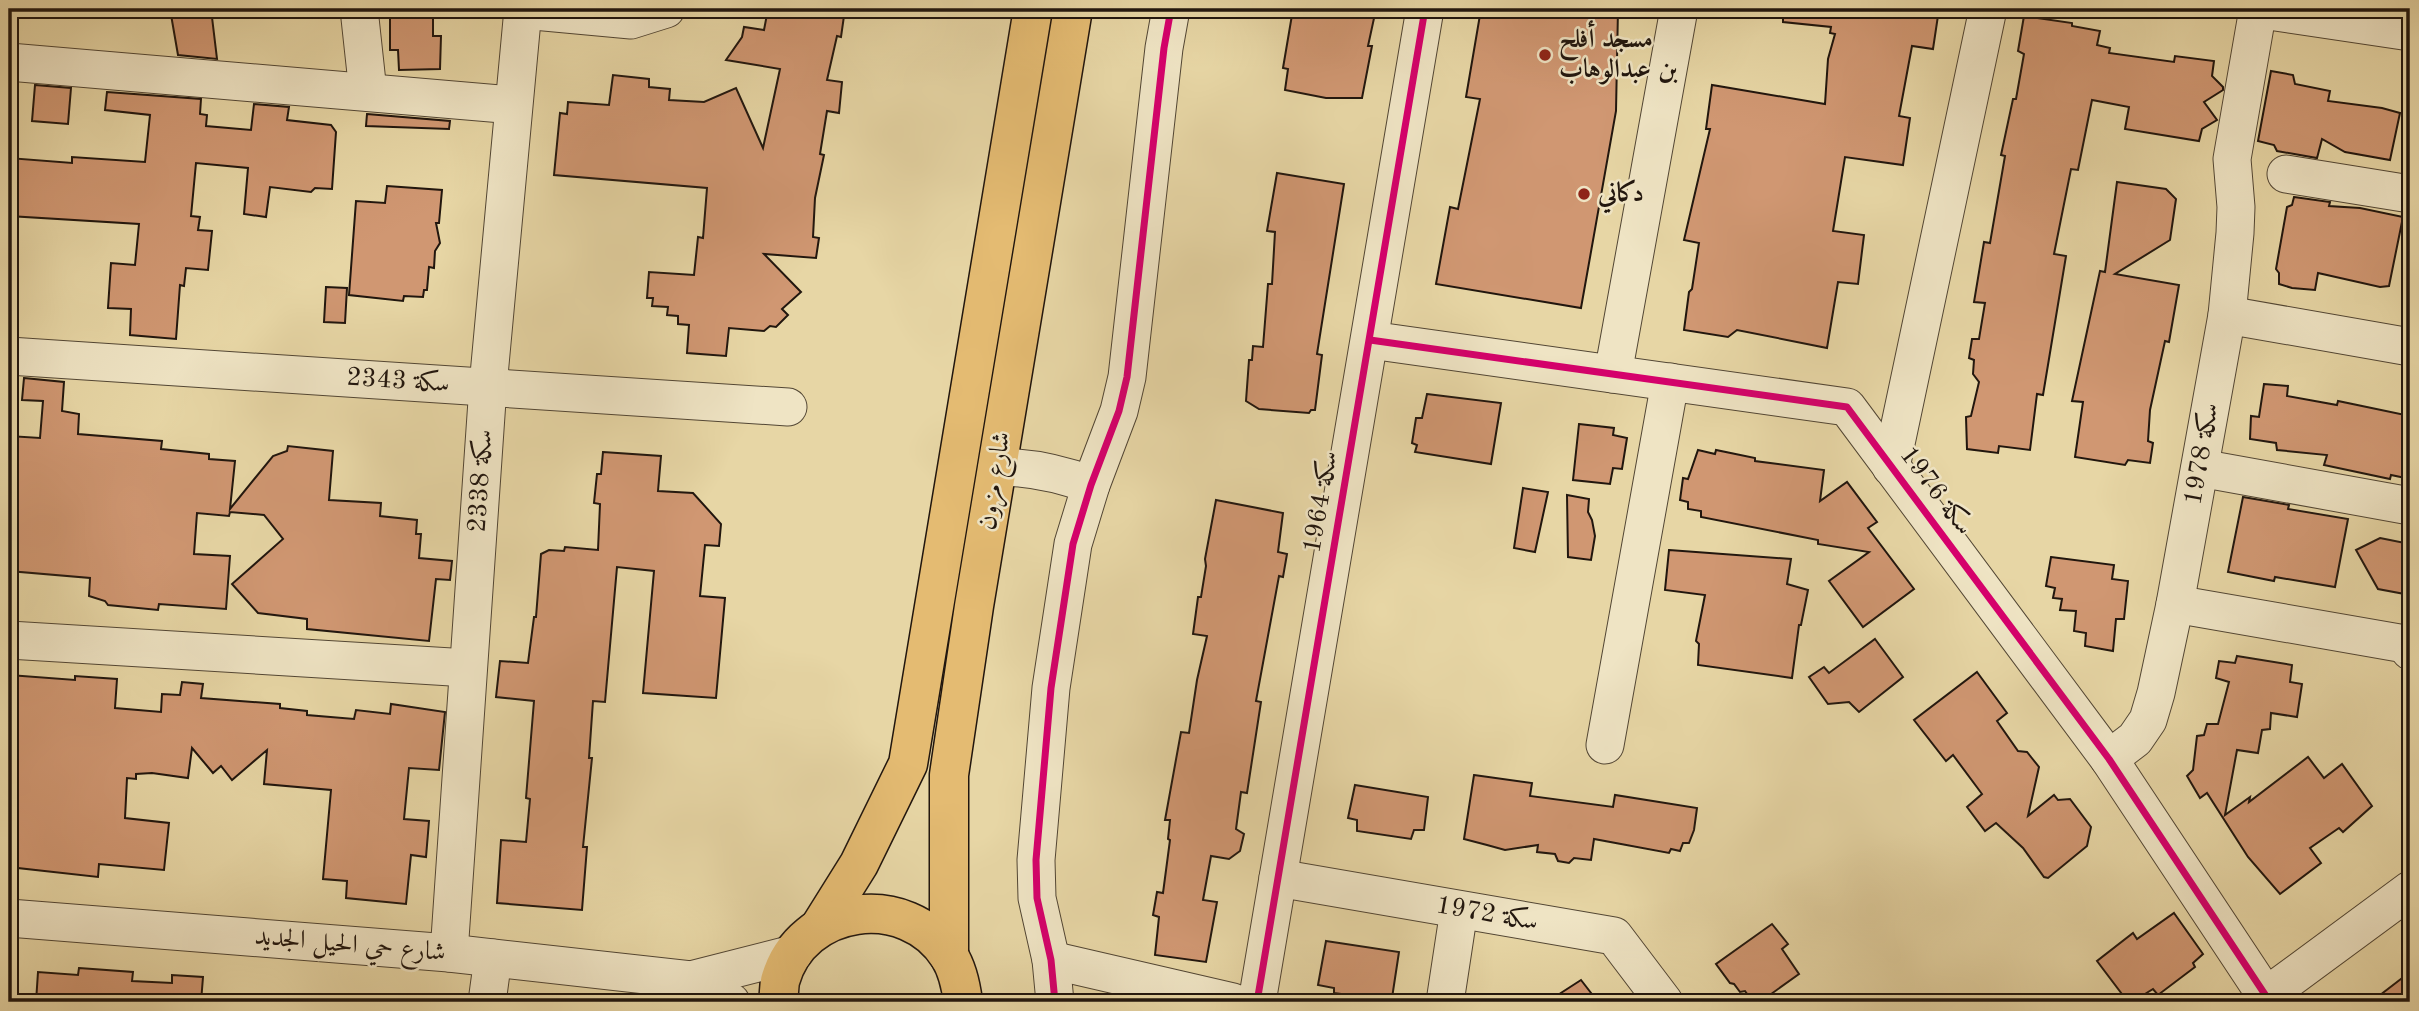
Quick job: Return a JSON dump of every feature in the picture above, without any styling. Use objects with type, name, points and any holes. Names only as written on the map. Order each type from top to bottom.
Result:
[{"type":"main road","name":"شارع مزون","points":[[778,1002],[780,980],[859,864],[908,764],[1033,9]]},
{"type":"main road","name":"شارع مزون","points":[[949,956],[949,775],[1073,9]]},
{"type":"main road","points":[[806,941],[846,915],[876,912],[904,919],[930,934],[949,956],[960,982],[962,1002]]},
{"type":"street","points":[[359,9],[368,92]]},
{"type":"street","points":[[523,9],[631,20],[666,9]]},
{"type":"street","name":"سكة 2338","points":[[449,953],[488,386],[523,9]]},
{"type":"street","points":[[1055,1002],[1051,960],[1037,898],[1037,847],[1051,688],[1073,544],[1091,485],[1119,411],[1127,377],[1164,48],[1171,9]]},
{"type":"street","name":"سكة 1964","points":[[1257,1002],[1425,9]]},
{"type":"street","points":[[1613,374],[1679,9]]},
{"type":"street","points":[[1891,467],[1988,9]]},
{"type":"street","points":[[2257,9],[2410,32]]},
{"type":"street","name":"سكة 1978","points":[[2109,758],[2134,740],[2148,720],[2175,604],[2227,315],[2236,207],[2232,159],[2257,9]]},
{"type":"street","points":[[9,62],[513,105]]},
{"type":"street","points":[[2286,174],[2410,194]]},
{"type":"street","points":[[2227,315],[2410,347]]},
{"type":"street","name":"سكة 1976","points":[[1370,340],[1847,407],[2109,758],[2262,999]]},
{"type":"street","name":"سكة 2343","points":[[9,356],[788,407]]},
{"type":"street","points":[[1605,744],[1670,382]]},
{"type":"street","points":[[997,467],[1061,473],[1091,485]]},
{"type":"street","points":[[2200,468],[2410,506]]},
{"type":"street","points":[[2175,604],[2408,645]]},
{"type":"street","points":[[9,640],[468,668]]},
{"type":"street","name":"سكة 1972","points":[[1278,878],[1614,936],[1664,1002]]},
{"type":"street","points":[[2262,999],[2410,890]]},
{"type":"street","points":[[1446,1002],[1459,910]]},
{"type":"street","name":"شارع حي الحيل الجديد","points":[[9,918],[449,953],[691,980],[731,1002]]},
{"type":"street","name":"شارع حي الحيل الجديد","points":[[691,980],[806,941]]},
{"type":"street","points":[[487,1002],[493,958]]},
{"type":"street","points":[[1051,960],[1233,1002]]},
{"type":"building","points":[[170,9],[211,9],[217,59],[178,55]]},
{"type":"building","points":[[390,9],[433,9],[433,36],[441,36],[440,69],[399,70],[398,50],[390,50]]},
{"type":"building","points":[[768,9],[845,9],[841,37],[837,36],[827,80],[842,82],[839,113],[827,111],[820,154],[824,155],[815,198],[813,237],[819,238],[816,258],[764,254],[801,292],[782,309],[788,315],[776,327],[770,326],[764,331],[729,328],[726,356],[687,353],[689,325],[678,324],[678,316],[667,315],[668,307],[652,306],[653,298],[647,298],[649,272],[694,275],[698,237],[703,238],[707,188],[554,175],[560,113],[567,114],[568,102],[609,105],[613,75],[649,79],[649,87],[670,89],[669,100],[704,102],[736,88],[763,148],[780,69],[726,60],[742,37],[744,27],[764,30]]},
{"type":"building","points":[[1293,9],[1376,9],[1368,46],[1372,46],[1362,98],[1326,98],[1285,90],[1288,69],[1283,68]]},
{"type":"building","points":[[1481,9],[1618,9],[1616,111],[1581,308],[1436,284],[1450,207],[1458,209],[1480,99],[1466,97]]},
{"type":"building","points":[[1783,9],[1939,9],[1933,49],[1912,46],[1899,116],[1910,118],[1903,165],[1845,157],[1833,231],[1864,235],[1858,284],[1838,282],[1827,348],[1737,330],[1728,337],[1684,330],[1699,243],[1684,240],[1710,129],[1706,129],[1712,85],[1825,104],[1828,59],[1835,34],[1830,33],[1831,27],[1783,22]]},
{"type":"building","points":[[2024,16],[2072,23],[2072,26],[2100,31],[2097,45],[2110,48],[2109,53],[2174,62],[2175,56],[2214,61],[2212,76],[2223,90],[2204,102],[2217,120],[2202,129],[2199,141],[2125,129],[2129,107],[2092,100],[2078,170],[2071,169],[2054,254],[2066,256],[2043,395],[2037,394],[2030,450],[1999,446],[1998,453],[1967,449],[1966,417],[1971,416],[1979,382],[1973,374],[1974,360],[1969,358],[1972,339],[1979,339],[1985,303],[1974,302],[1984,242],[1990,243],[2005,156],[2001,155],[2013,99],[2016,99],[2024,54],[2018,51]]},
{"type":"building","points":[[2271,71],[2293,75],[2295,84],[2330,91],[2328,101],[2400,113],[2390,160],[2345,152],[2322,139],[2317,158],[2277,151],[2274,145],[2258,141]]},
{"type":"building","points":[[35,85],[71,88],[68,124],[32,121]]},
{"type":"building","points":[[107,92],[201,99],[200,114],[207,115],[206,126],[251,130],[254,104],[289,107],[287,120],[331,125],[336,132],[332,189],[315,188],[311,192],[270,187],[266,217],[244,214],[248,168],[196,163],[191,216],[200,217],[198,230],[212,231],[208,270],[186,268],[184,286],[180,285],[176,339],[130,335],[131,309],[108,308],[111,263],[135,265],[139,224],[9,216],[9,158],[72,163],[72,157],[145,162],[150,115],[105,110]]},
{"type":"building","points":[[367,114],[450,121],[449,129],[366,126]]},
{"type":"building","points":[[1277,173],[1344,184],[1317,354],[1322,355],[1315,410],[1309,413],[1259,409],[1246,401],[1249,360],[1252,360],[1253,346],[1263,347],[1268,284],[1272,284],[1275,232],[1267,231]]},
{"type":"building","points":[[2117,182],[2166,189],[2176,199],[2170,240],[2115,274],[2179,285],[2169,342],[2165,341],[2150,410],[2148,441],[2153,443],[2150,463],[2128,460],[2125,465],[2075,457],[2083,402],[2072,401],[2100,271],[2105,272]]},
{"type":"building","points":[[387,186],[442,190],[439,223],[436,223],[440,243],[435,251],[434,268],[429,267],[427,290],[424,290],[423,297],[404,296],[403,301],[349,295],[356,201],[385,203]]},
{"type":"building","points":[[2294,197],[2330,202],[2329,206],[2360,208],[2403,217],[2389,286],[2380,287],[2318,273],[2315,290],[2279,284],[2279,273],[2276,269],[2287,207],[2292,205]]},
{"type":"building","points":[[326,287],[347,288],[345,323],[324,322]]},
{"type":"building","points":[[24,378],[64,382],[62,411],[79,414],[78,434],[162,441],[161,449],[209,454],[209,459],[235,461],[230,509],[273,456],[287,451],[288,446],[333,451],[329,500],[381,503],[380,516],[417,520],[416,534],[421,534],[419,558],[452,561],[450,580],[436,579],[429,641],[307,629],[307,619],[258,613],[232,584],[283,539],[264,515],[197,513],[194,554],[230,556],[226,609],[159,604],[158,610],[108,605],[105,601],[89,596],[90,578],[9,571],[9,436],[40,438],[43,401],[22,400]]},
{"type":"building","points":[[2264,384],[2288,386],[2287,396],[2337,405],[2338,401],[2410,416],[2410,479],[2391,475],[2390,479],[2324,465],[2327,455],[2277,450],[2276,443],[2250,439],[2251,416],[2259,417]]},
{"type":"building","points":[[1427,394],[1501,403],[1491,464],[1415,452],[1417,445],[1412,443],[1416,418],[1422,418]]},
{"type":"building","points":[[1579,424],[1614,428],[1613,435],[1627,438],[1622,469],[1613,468],[1610,484],[1573,480]]},
{"type":"building","points":[[1698,450],[1715,454],[1716,450],[1755,458],[1755,461],[1824,470],[1820,501],[1847,482],[1877,522],[1868,528],[1914,589],[1863,627],[1829,581],[1869,552],[1818,544],[1818,540],[1701,517],[1701,511],[1688,509],[1688,502],[1680,500],[1683,478],[1688,479]]},
{"type":"building","points":[[603,452],[661,456],[658,491],[693,493],[721,524],[719,546],[705,545],[700,596],[725,598],[716,698],[643,693],[654,571],[617,567],[605,702],[593,701],[589,758],[592,758],[583,847],[587,847],[582,910],[497,903],[501,840],[526,842],[530,799],[526,798],[534,701],[496,697],[500,661],[528,663],[536,617],[541,554],[549,550],[564,551],[565,547],[598,550],[600,504],[594,503]]},
{"type":"building","points":[[1523,488],[1548,492],[1535,552],[1514,548]]},
{"type":"building","points":[[1567,495],[1589,499],[1588,512],[1595,536],[1591,560],[1568,557]]},
{"type":"building","points":[[2243,497],[2289,505],[2288,509],[2348,519],[2335,587],[2275,577],[2274,581],[2228,572]]},
{"type":"building","points":[[1216,500],[1283,513],[1278,552],[1287,554],[1283,577],[1279,576],[1256,701],[1261,702],[1247,793],[1241,792],[1236,829],[1244,834],[1240,851],[1229,859],[1211,856],[1203,900],[1217,902],[1206,962],[1155,955],[1159,917],[1153,915],[1157,892],[1163,893],[1170,840],[1170,820],[1165,820],[1181,732],[1189,733],[1207,636],[1193,634]]},
{"type":"building","points":[[2380,538],[2410,544],[2410,595],[2378,589],[2356,550]]},
{"type":"building","points":[[1669,550],[1791,559],[1787,584],[1808,590],[1799,625],[1792,678],[1698,665],[1699,644],[1696,641],[1705,595],[1665,590]]},
{"type":"building","points":[[2051,557],[2114,565],[2112,579],[2128,581],[2124,619],[2116,619],[2113,651],[2085,646],[2086,633],[2074,631],[2076,611],[2060,610],[2062,599],[2053,598],[2055,588],[2046,586]]},
{"type":"building","points":[[1875,639],[1903,677],[1859,712],[1849,702],[1828,704],[1809,677],[1824,667],[1829,673]]},
{"type":"building","points":[[2237,656],[2292,665],[2290,682],[2302,684],[2297,717],[2271,713],[2270,729],[2262,730],[2258,753],[2237,750],[2225,815],[2250,797],[2249,802],[2308,757],[2324,778],[2342,764],[2372,806],[2343,832],[2339,828],[2310,848],[2321,863],[2280,894],[2248,857],[2207,793],[2200,798],[2187,776],[2193,770],[2197,736],[2204,735],[2207,724],[2218,724],[2229,682],[2216,678],[2219,661],[2235,663]]},
{"type":"building","points":[[1977,672],[2007,713],[1997,721],[2018,751],[2027,752],[2039,767],[2028,816],[2054,795],[2058,800],[2070,799],[2091,827],[2087,846],[2048,878],[2044,877],[2023,848],[1996,823],[1985,831],[1967,807],[1982,794],[1953,755],[1946,761],[1914,720]]},
{"type":"building","points":[[9,675],[75,680],[75,676],[117,679],[115,708],[161,712],[162,694],[180,695],[182,682],[203,684],[201,698],[280,704],[280,708],[307,711],[307,715],[354,719],[356,710],[390,714],[391,704],[445,712],[439,770],[409,768],[404,819],[429,821],[426,857],[411,855],[406,904],[346,898],[347,881],[323,879],[331,790],[264,784],[267,750],[232,780],[221,766],[213,773],[192,748],[188,778],[152,773],[136,774],[136,779],[127,778],[125,818],[169,823],[164,870],[99,864],[98,877],[9,867]]},
{"type":"building","points":[[1474,775],[1532,783],[1530,796],[1613,807],[1615,795],[1697,808],[1694,830],[1689,843],[1683,843],[1680,851],[1671,849],[1669,853],[1594,839],[1591,860],[1574,858],[1569,863],[1558,861],[1555,854],[1537,852],[1538,845],[1505,850],[1464,839]]},
{"type":"building","points":[[1355,785],[1428,797],[1424,830],[1414,830],[1411,839],[1357,831],[1357,820],[1348,818]]},
{"type":"building","points":[[2174,913],[2203,954],[2193,963],[2195,967],[2158,995],[2153,989],[2128,1002],[2097,961],[2133,933],[2137,939]]},
{"type":"building","points":[[1772,924],[1788,944],[1782,949],[1799,974],[1760,1002],[1753,1002],[1745,991],[1740,992],[1730,983],[1716,964]]},
{"type":"building","points":[[1326,941],[1399,952],[1392,998],[1378,996],[1377,999],[1334,993],[1334,988],[1318,985]]},
{"type":"building","points":[[79,968],[133,972],[132,981],[172,983],[172,975],[203,977],[201,1002],[36,1002],[38,972],[78,975]]},
{"type":"building","points":[[2410,972],[2410,1002],[2371,1002]]},
{"type":"building","points":[[1581,980],[1598,1002],[1547,1002]]},
{"type":"cycle path","points":[[1055,1002],[1051,960],[1037,898],[1036,860],[1051,688],[1073,544],[1091,485],[1119,411],[1127,377],[1164,48],[1171,9]]},
{"type":"cycle path","points":[[1257,1002],[1425,9]]},
{"type":"cycle path","points":[[1370,340],[1847,407],[2109,759],[2266,996]]},
{"type":"place","name":"مسجد أفلح بن عبدالوهاب","points":[[1545,55]]},
{"type":"place","name":"دكاني","points":[[1584,194]]}]
